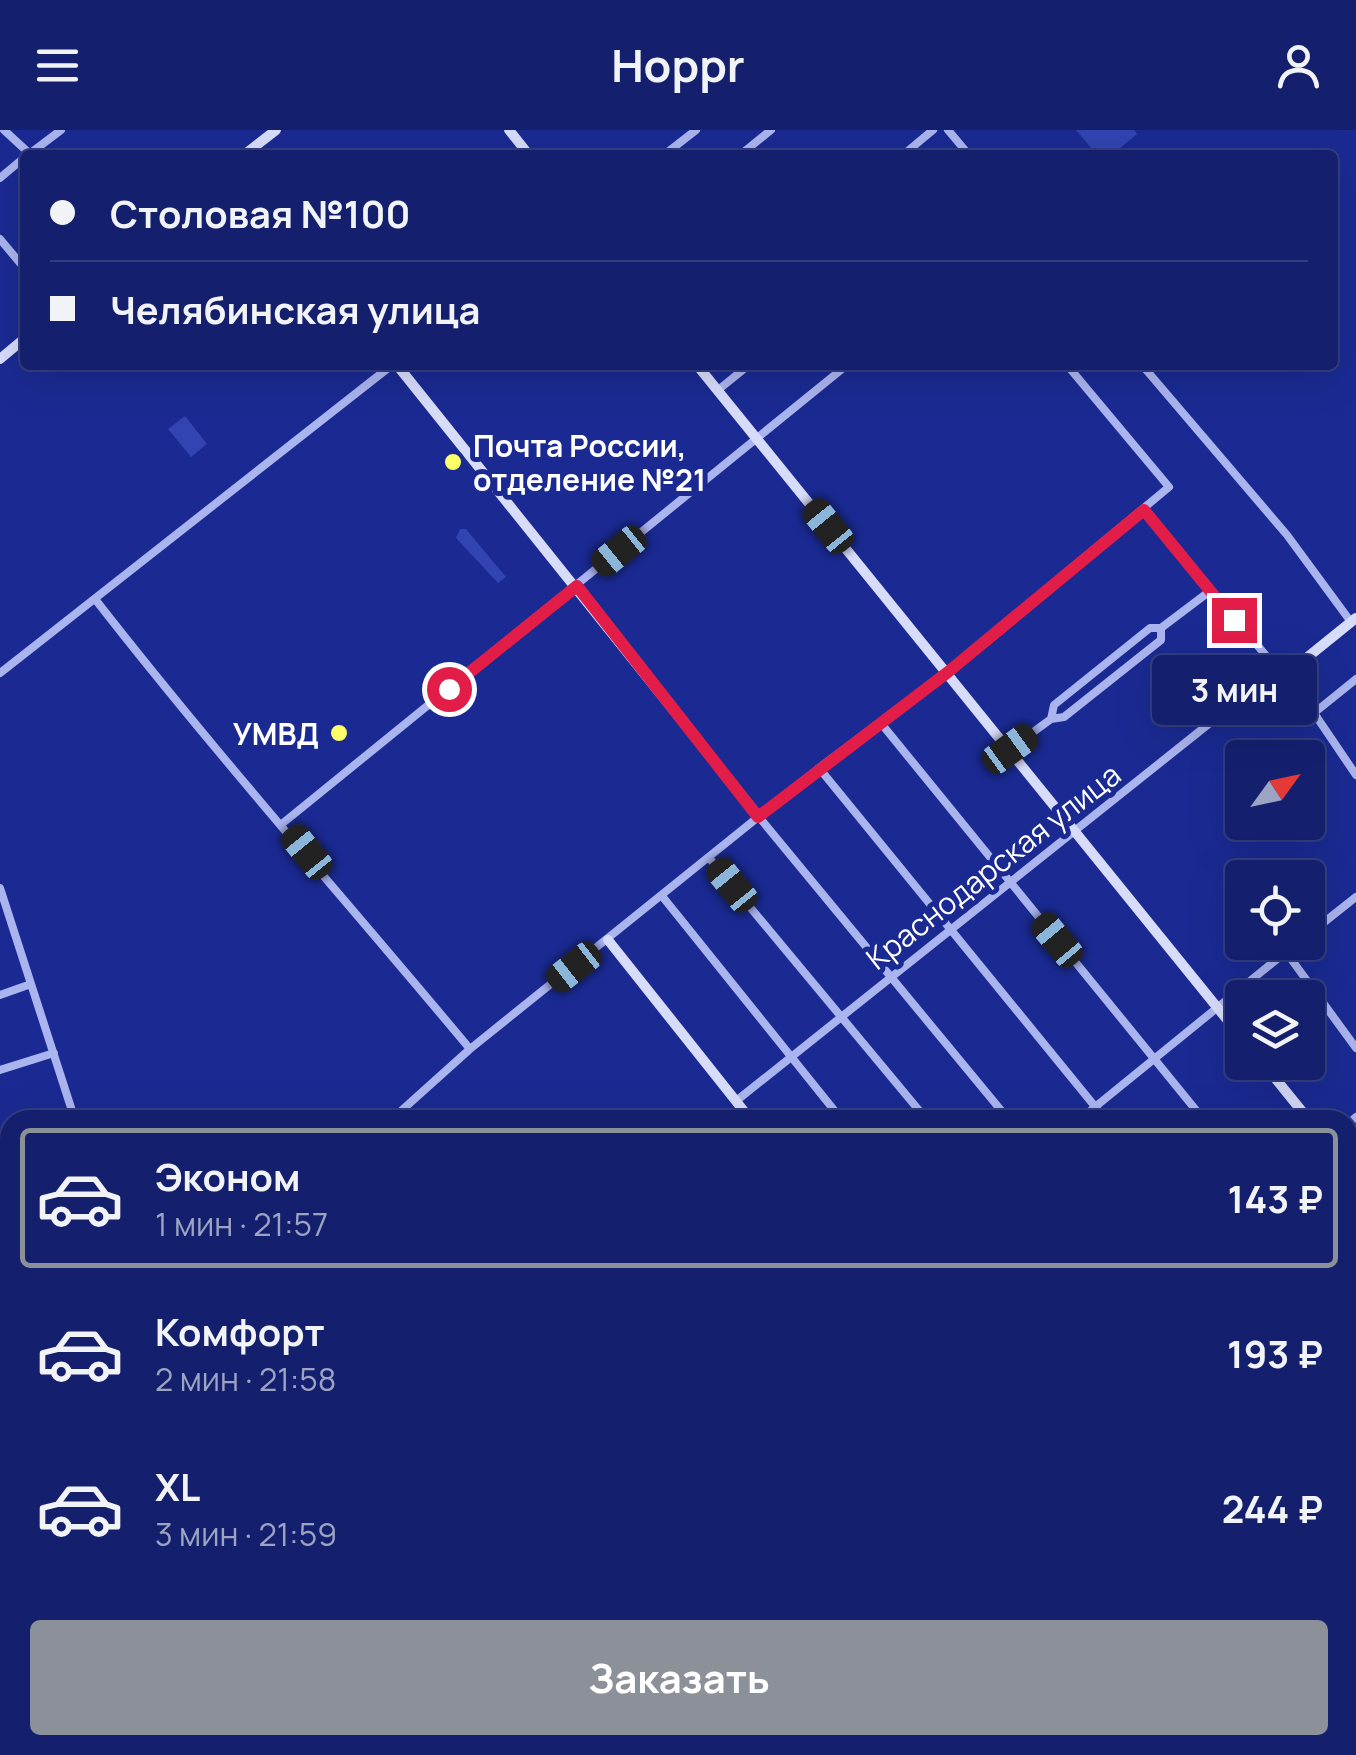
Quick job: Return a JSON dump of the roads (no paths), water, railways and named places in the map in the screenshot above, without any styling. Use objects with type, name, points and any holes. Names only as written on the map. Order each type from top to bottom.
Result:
[{"type":"main road","points":[[250,150],[276,130]]},
{"type":"main road","points":[[509,130],[524,150]]},
{"type":"main road","points":[[0,359],[20,342]]},
{"type":"main road","points":[[399,370],[577,586],[758,817]]},
{"type":"main road","points":[[701,370],[1225,1016]]},
{"type":"main road","points":[[1283,677],[1354,620]]},
{"type":"main road","points":[[608,940],[743,1110]]},
{"type":"main road","points":[[1277,1080],[1301,1110]]},
{"type":"street","points":[[4,130],[23,150]]},
{"type":"street","points":[[35,150],[61,130]]},
{"type":"street","points":[[670,150],[696,130]]},
{"type":"street","points":[[746,150],[771,130]]},
{"type":"street","points":[[909,150],[933,130]]},
{"type":"street","points":[[948,130],[965,150]]},
{"type":"street","points":[[0,178],[20,162]]},
{"type":"street","points":[[0,238],[20,263]]},
{"type":"street","points":[[0,673],[389,370]]},
{"type":"street","points":[[718,390],[743,370]]},
{"type":"street","points":[[283,823],[841,370]]},
{"type":"street","points":[[402,1110],[470,1050],[819,768],[948,672],[1169,488],[1071,370]]},
{"type":"street","points":[[1146,370],[1354,620]]},
{"type":"street","points":[[1144,510],[1314,713],[1356,775]]},
{"type":"street","points":[[1051,718],[1054,705],[1150,628],[1161,628],[1210,592]]},
{"type":"street","points":[[95,598],[187,716],[283,823],[470,1050]]},
{"type":"street","points":[[1010,749],[1051,718],[1064,717],[1161,640],[1161,628]]},
{"type":"street","name":"Краснодарская улица","points":[[736,1101],[1244,694],[1268,678],[1283,677]]},
{"type":"street","points":[[1314,713],[1356,679]]},
{"type":"street","points":[[880,722],[1196,1110]]},
{"type":"street","points":[[819,768],[1098,1110]]},
{"type":"street","points":[[758,817],[1001,1110]]},
{"type":"street","points":[[710,859],[918,1110]]},
{"type":"street","points":[[0,888],[71,1110]]},
{"type":"street","points":[[662,896],[834,1110]]},
{"type":"street","points":[[1325,921],[1352,900],[1356,912]]},
{"type":"street","points":[[1092,1110],[1276,960]]},
{"type":"street","points":[[1292,960],[1356,1048]]},
{"type":"street","points":[[0,995],[32,984]]},
{"type":"street","points":[[0,1070],[54,1053]]},
{"type":"place","name":"Почта России, отделение №21","points":[[453,462]]},
{"type":"place","name":"УМВД","points":[[339,733]]}]
